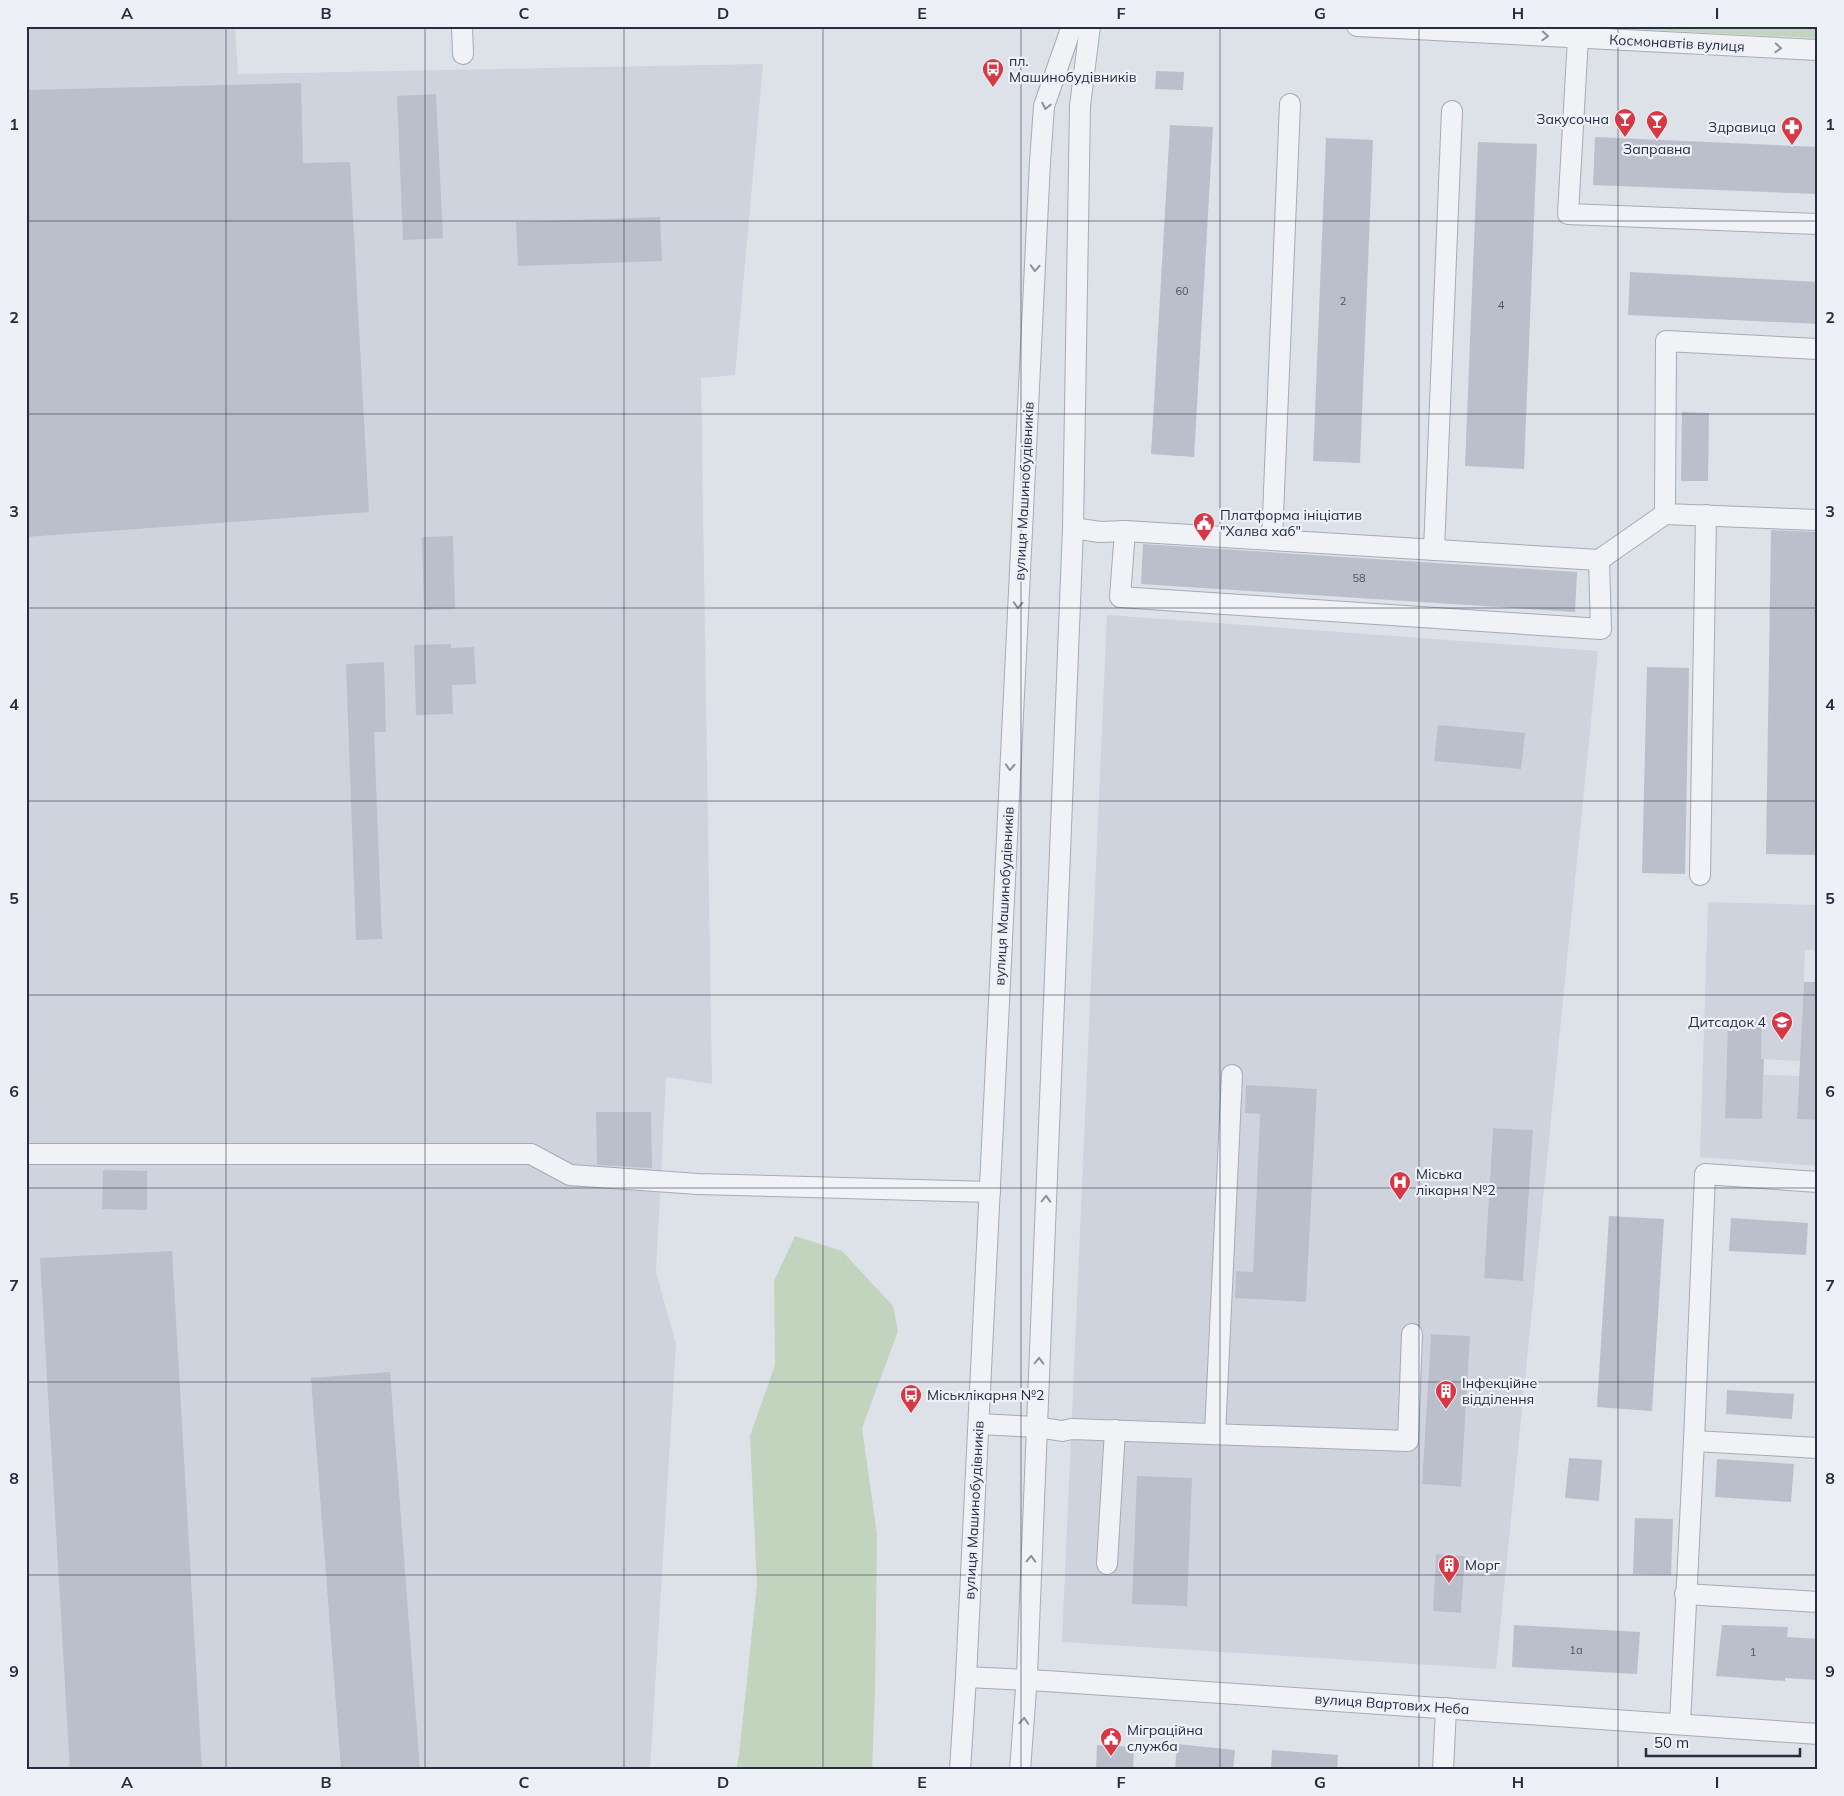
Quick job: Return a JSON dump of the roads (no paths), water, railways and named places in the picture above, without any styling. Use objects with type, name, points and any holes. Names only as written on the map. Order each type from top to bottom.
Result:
[{"type":"street","points":[[462,26],[463,54]]},
{"type":"street","name":"вулиця Машинобудівників","points":[[960,1770],[979,1424],[1040,162],[1044,106],[1072,26]]},
{"type":"street","points":[[1020,1770],[1026,1680],[1073,528],[1080,106],[1090,26]]},
{"type":"street","name":"Космонавтів вулиця","points":[[1357,26],[1578,38],[1639,33],[1818,50]]},
{"type":"street","points":[[1578,38],[1568,214],[1818,224]]},
{"type":"street","points":[[1272,540],[1290,104]]},
{"type":"street","points":[[1434,550],[1452,111]]},
{"type":"street","points":[[1664,514],[1666,342],[1818,348]]},
{"type":"street","points":[[1073,528],[1100,532],[1125,531],[1599,560],[1664,514],[1818,520]]},
{"type":"street","points":[[1700,875],[1706,515]]},
{"type":"street","points":[[1125,531],[1120,597],[1601,629],[1599,560]]},
{"type":"street","points":[[1215,1434],[1232,1075]]},
{"type":"street","points":[[26,1154],[531,1154],[570,1175],[698,1184],[990,1192]]},
{"type":"street","points":[[1680,1724],[1705,1174],[1818,1182]]},
{"type":"street","points":[[979,1424],[1036,1427],[1062,1431],[1072,1429],[1114,1430],[1408,1441],[1412,1334]]},
{"type":"street","points":[[1107,1564],[1114,1430]]},
{"type":"street","points":[[1694,1441],[1818,1448]]},
{"type":"street","points":[[1685,1594],[1818,1602]]},
{"type":"street","name":"вулиця Вартових Неба","points":[[966,1677],[1818,1734]]},
{"type":"street","points":[[1444,1770],[1446,1708]]},
{"type":"place","name":"пл. Машинобудівників","points":[[993,88]]},
{"type":"place","name":"Закусочна","points":[[1625,138]]},
{"type":"place","name":"Заправна","points":[[1657,140]]},
{"type":"place","name":"Здравица","points":[[1792,146]]},
{"type":"place","name":"Платформа ініціатив \"Халва хаб\"","points":[[1204,542]]},
{"type":"place","name":"Дитсадок 4","points":[[1782,1041]]},
{"type":"place","name":"Міська лікарня №2","points":[[1400,1201]]},
{"type":"place","name":"Інфекційне відділення","points":[[1446,1410]]},
{"type":"place","name":"Міськлікарня №2","points":[[911,1414]]},
{"type":"place","name":"Морг","points":[[1449,1584]]},
{"type":"place","name":"Міграційна служба","points":[[1111,1757]]}]
